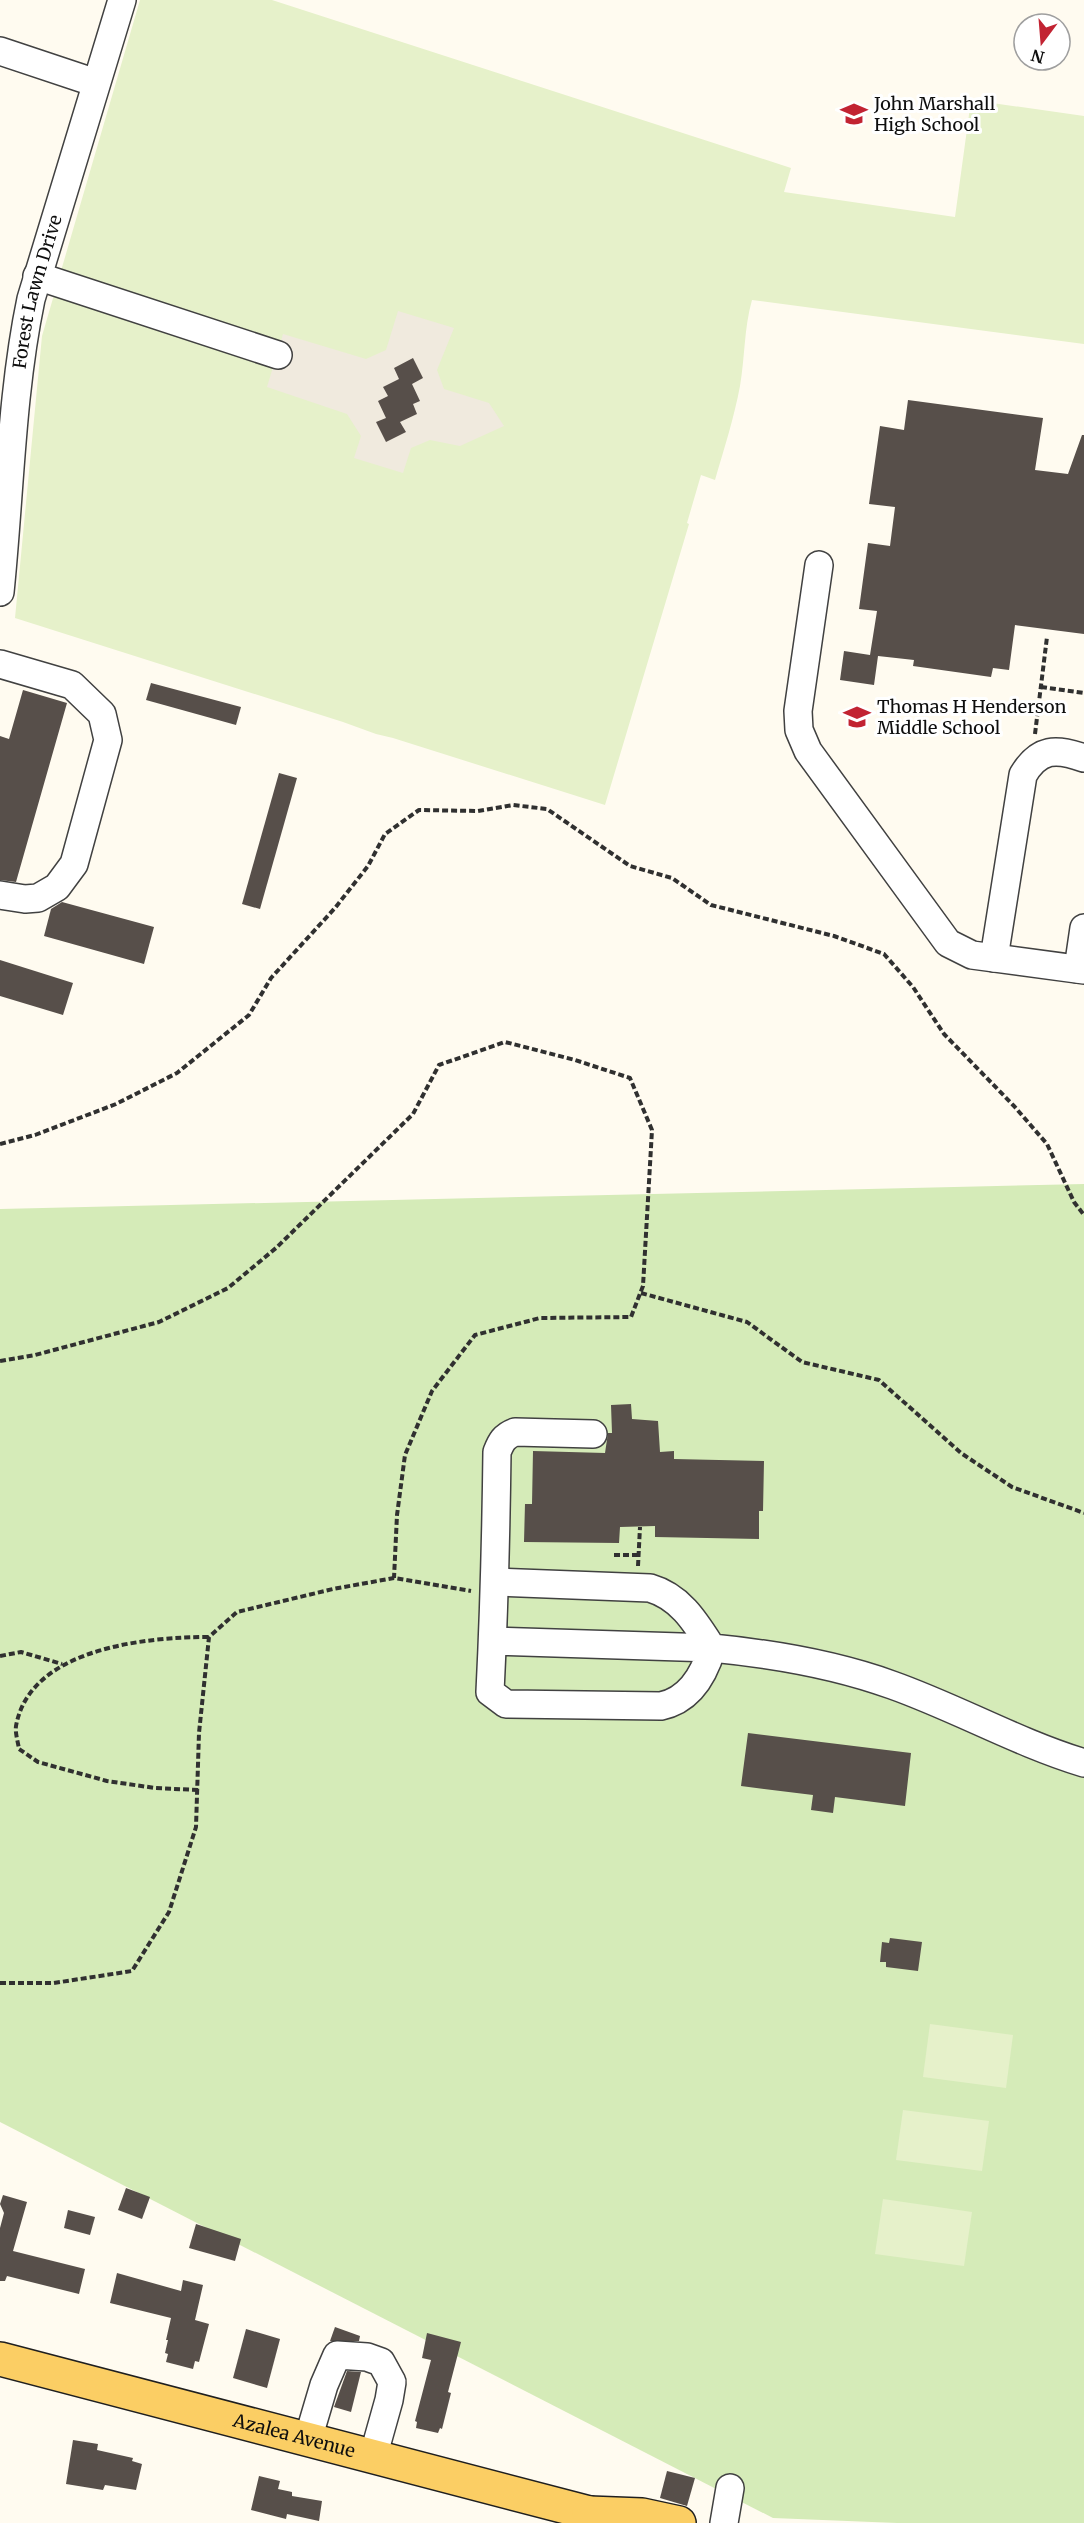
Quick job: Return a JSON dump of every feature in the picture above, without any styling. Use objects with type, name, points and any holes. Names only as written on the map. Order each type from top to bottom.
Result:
[{"type":"main road","name":"Azalea Avenue","points":[[0,2359],[599,2518],[642,2515],[679,2523]]},
{"type":"street","name":"Forest Lawn Drive","points":[[0,592],[8,424],[26,324],[37,276],[122,0]]},
{"type":"street","points":[[0,51],[96,83]]},
{"type":"street","points":[[37,276],[278,355]]},
{"type":"street","points":[[819,565],[797,721],[803,741],[948,943],[972,955],[1081,970],[1084,928]]},
{"type":"street","points":[[0,664],[72,685],[102,714],[108,740],[74,864],[57,887],[38,898],[25,899],[0,895]]},
{"type":"street","points":[[994,958],[1023,775],[1038,756],[1051,752],[1062,752],[1084,758]]},
{"type":"street","points":[[593,1434],[515,1432],[507,1435],[500,1443],[497,1452],[495,1589],[490,1692],[506,1704],[661,1706],[674,1703],[693,1687],[706,1669],[712,1648]]},
{"type":"street","points":[[495,1589],[650,1588],[661,1591],[684,1609],[712,1648]]},
{"type":"street","points":[[493,1641],[712,1648],[774,1654],[873,1679],[919,1695],[1025,1742],[1084,1763]]},
{"type":"street","points":[[308,2439],[324,2385],[337,2355],[367,2357],[381,2362],[392,2382],[387,2410],[373,2457]]},
{"type":"street","points":[[723,2523],[730,2488]]},
{"type":"path","points":[[1034,738],[1047,637]]},
{"type":"path","points":[[1041,687],[1084,693]]},
{"type":"path","points":[[0,1144],[35,1135],[116,1104],[177,1073],[249,1015],[271,978],[368,866],[385,834],[419,810],[478,811],[513,806],[547,809],[630,866],[672,878],[711,905],[834,936],[884,954],[913,987],[945,1034],[1047,1144],[1074,1202],[1084,1215]]},
{"type":"path","points":[[0,1361],[36,1355],[159,1322],[228,1288],[276,1248],[413,1114],[439,1065],[505,1042],[575,1060],[630,1078],[652,1130],[643,1286],[631,1317],[540,1318],[475,1335],[432,1391],[405,1455],[397,1515],[394,1578]]},
{"type":"path","points":[[641,1293],[747,1322],[802,1362],[879,1380],[961,1453],[1012,1487],[1084,1513]]},
{"type":"path","points":[[638,1567],[640,1527]]},
{"type":"path","points":[[614,1555],[639,1555]]},
{"type":"path","points":[[198,1790],[155,1788],[107,1781],[38,1762],[19,1749],[16,1727],[31,1690],[63,1664],[90,1654],[178,1637],[209,1637],[237,1612],[333,1589],[394,1578],[495,1589]]},
{"type":"path","points":[[0,1983],[54,1983],[132,1971],[169,1912],[196,1827],[200,1732],[209,1637]]},
{"type":"path","points":[[0,1656],[21,1652],[63,1664]]},
{"type":"green space","points":[[140,0],[272,0],[791,168],[784,192],[955,217],[971,100],[1084,116],[1084,344],[752,300],[747,321],[740,386],[715,480],[701,475],[687,523],[689,524],[605,805],[15,618],[42,336]]},
{"type":"green space","points":[[1084,1184],[1084,2523],[897,2523],[773,2518],[0,2122],[0,1209]]},
{"type":"green space","points":[[930,2024],[1013,2035],[1006,2088],[923,2077]]},
{"type":"green space","points":[[903,2110],[989,2121],[982,2171],[896,2160]]},
{"type":"green space","points":[[883,2199],[972,2212],[964,2266],[875,2254]]},
{"type":"shaded area","points":[[398,311],[454,328],[437,370],[444,389],[489,403],[504,426],[460,446],[430,440],[411,448],[403,473],[354,458],[361,436],[347,414],[267,387],[283,334],[366,359],[386,350]]},
{"type":"building","points":[[413,358],[423,378],[412,384],[420,401],[413,404],[417,414],[400,422],[406,432],[386,442],[376,422],[386,418],[378,401],[388,396],[383,387],[399,379],[394,368]]},
{"type":"building","points":[[908,400],[1043,418],[1035,470],[1068,474],[1082,435],[1084,435],[1084,634],[1015,625],[1009,670],[993,668],[991,677],[913,666],[914,660],[878,656],[874,685],[840,680],[844,651],[870,655],[877,611],[859,609],[868,543],[890,546],[895,507],[869,504],[880,426],[904,430]]},
{"type":"building","points":[[151,683],[241,707],[236,725],[146,700]]},
{"type":"building","points":[[23,690],[67,703],[16,882],[0,880],[0,736],[9,739]]},
{"type":"building","points":[[279,773],[297,778],[260,909],[242,904]]},
{"type":"building","points":[[62,902],[154,927],[144,964],[44,936],[51,909]]},
{"type":"building","points":[[0,960],[73,983],[63,1015],[0,996]]},
{"type":"building","points":[[631,1404],[632,1419],[658,1421],[660,1452],[674,1451],[674,1459],[764,1461],[763,1511],[759,1511],[759,1539],[655,1537],[655,1526],[620,1527],[619,1543],[524,1542],[525,1504],[532,1504],[533,1451],[605,1453],[608,1433],[612,1433],[611,1405]]},
{"type":"building","points":[[748,1733],[911,1753],[905,1806],[835,1797],[833,1813],[811,1810],[813,1795],[741,1786]]},
{"type":"building","points":[[890,1938],[922,1942],[918,1971],[886,1967],[886,1962],[880,1962],[882,1942],[889,1943]]},
{"type":"building","points":[[126,2188],[150,2197],[142,2219],[118,2210]]},
{"type":"building","points":[[3,2195],[27,2202],[13,2251],[85,2269],[79,2294],[7,2276],[5,2281],[0,2281],[0,2228],[4,2213],[0,2204]]},
{"type":"building","points":[[68,2210],[95,2217],[90,2235],[64,2228]]},
{"type":"building","points":[[196,2224],[241,2239],[235,2261],[189,2248]]},
{"type":"building","points":[[117,2273],[181,2291],[183,2280],[203,2285],[195,2320],[209,2324],[199,2362],[195,2361],[193,2369],[166,2362],[168,2354],[165,2353],[168,2340],[166,2340],[171,2318],[110,2303]]},
{"type":"building","points":[[335,2327],[360,2336],[359,2341],[330,2341]]},
{"type":"building","points":[[246,2329],[280,2339],[267,2388],[233,2378]]},
{"type":"building","points":[[427,2333],[461,2342],[448,2392],[451,2393],[442,2429],[440,2428],[438,2433],[416,2428],[417,2422],[415,2421],[431,2360],[422,2358]]},
{"type":"building","points":[[347,2371],[361,2372],[351,2412],[334,2407]]},
{"type":"building","points":[[73,2440],[98,2444],[97,2450],[133,2458],[132,2461],[142,2464],[136,2490],[105,2485],[103,2490],[66,2484]]},
{"type":"building","points":[[667,2471],[695,2478],[687,2506],[660,2498]]},
{"type":"building","points":[[259,2476],[280,2481],[278,2489],[292,2492],[292,2496],[322,2501],[319,2521],[287,2514],[286,2519],[251,2510]]},
{"type":"place","name":"John Marshall High School","points":[[854,114]]},
{"type":"place","name":"Thomas H Henderson Middle School","points":[[857,717]]}]
